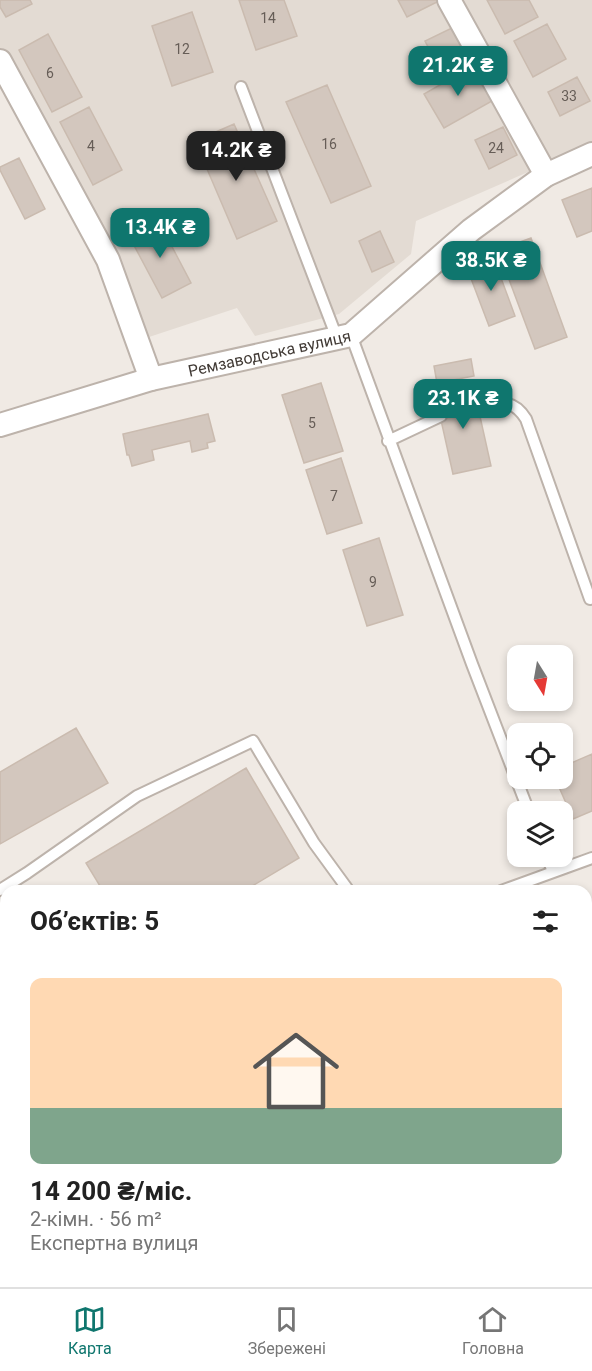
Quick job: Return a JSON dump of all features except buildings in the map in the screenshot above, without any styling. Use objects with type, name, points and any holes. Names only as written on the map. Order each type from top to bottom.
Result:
[{"type":"street","points":[[449,0],[546,176]]},
{"type":"street","points":[[0,60],[108,260],[151,379]]},
{"type":"street","name":"Ремзаводська вулиця","points":[[0,425],[151,379],[344,337],[471,230],[546,176],[592,154]]},
{"type":"lane","points":[[241,87],[388,441],[525,801]]},
{"type":"lane","points":[[478,408],[503,403],[512,405],[519,409],[526,419],[590,599]]},
{"type":"lane","points":[[388,441],[441,416]]},
{"type":"lane","points":[[8,885],[137,796],[253,741],[314,843],[345,885]]},
{"type":"lane","points":[[517,885],[592,858]]},
{"type":"lane","points":[[551,867],[553,872]]},
{"type":"shaded area","points":[[0,0],[592,0],[592,144],[416,221],[411,254],[339,314],[255,336],[237,308],[146,338],[0,50]]}]
